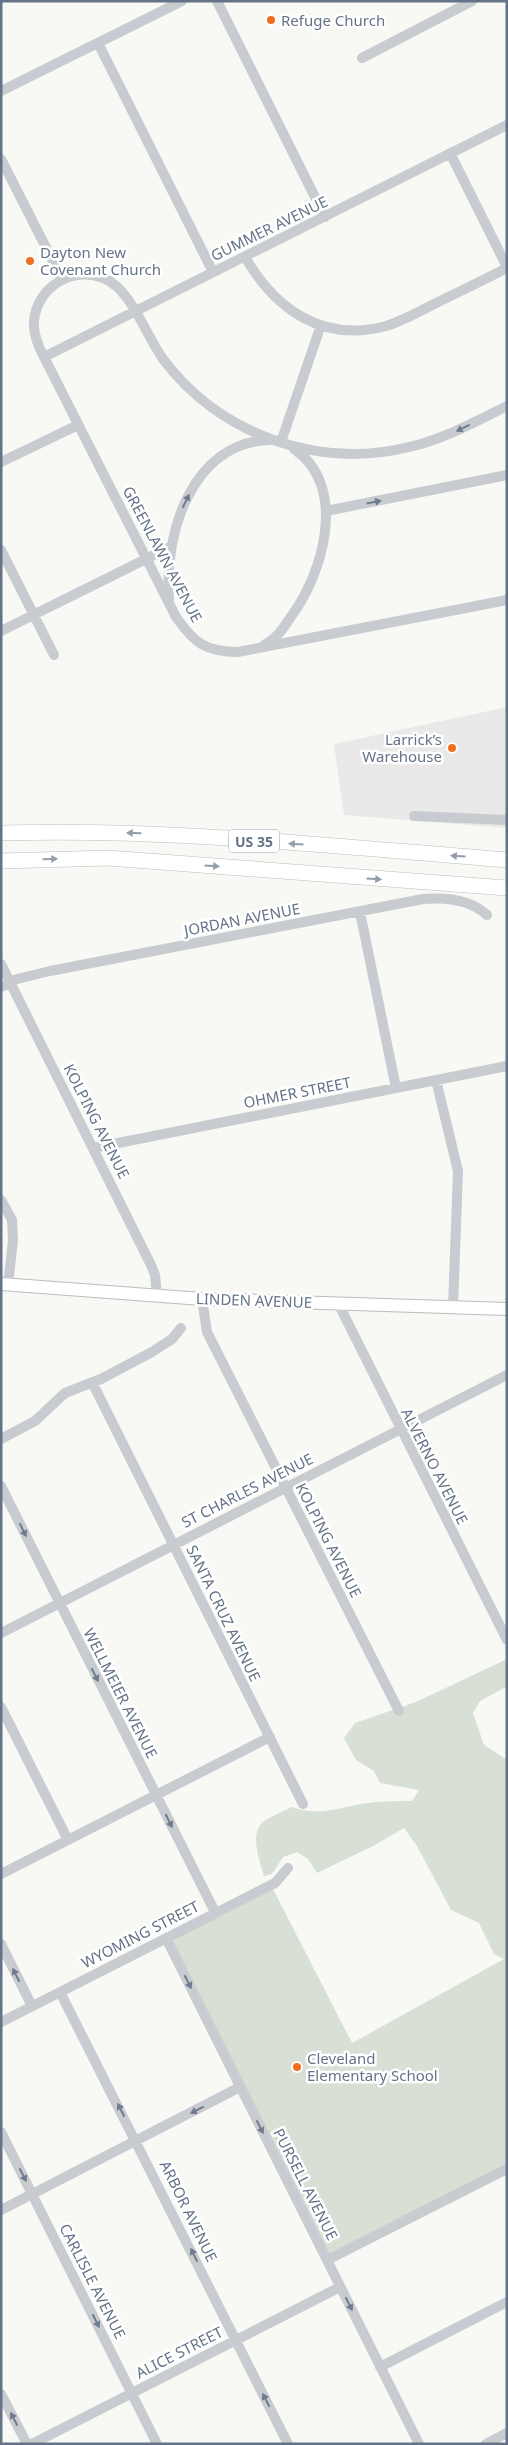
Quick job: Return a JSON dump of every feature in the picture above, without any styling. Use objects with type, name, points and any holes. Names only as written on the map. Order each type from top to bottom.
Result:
[{"type":"highway","name":"US 35","points":[[1,833],[78,831],[157,833],[507,859]]},
{"type":"highway","name":"US 35","points":[[1,861],[108,858],[507,888]]},
{"type":"main road","name":"LINDEN AVENUE","points":[[5,1285],[202,1299],[507,1309]]},
{"type":"street","points":[[1,91],[182,1]]},
{"type":"street","points":[[217,1],[325,217]]},
{"type":"street","points":[[362,58],[472,1]]},
{"type":"street","points":[[98,43],[213,272]]},
{"type":"street","name":"GUMMER AVENUE","points":[[44,357],[507,125]]},
{"type":"street","points":[[245,257],[263,286],[284,306],[306,320],[321,325],[361,330],[388,325],[507,268],[450,153]]},
{"type":"street","points":[[1,159],[62,279],[83,275],[104,278],[118,287],[163,359],[188,386],[220,412],[270,440]]},
{"type":"street","name":"GREENLAWN AVENUE","points":[[62,279],[46,292],[36,311],[34,332],[44,357],[78,425],[186,632],[212,650],[238,652],[308,640],[507,600]]},
{"type":"street","points":[[281,442],[321,325]]},
{"type":"street","points":[[292,447],[356,454],[393,451],[450,434],[507,406]]},
{"type":"street","points":[[1,462],[78,425]]},
{"type":"street","points":[[170,604],[168,584],[170,547],[174,529],[188,496],[210,465],[241,444],[270,440],[292,447],[307,459],[323,490],[326,511],[323,546],[313,580],[297,610],[279,634],[260,647]]},
{"type":"street","points":[[326,511],[507,476]]},
{"type":"street","points":[[1,631],[170,547]]},
{"type":"street","points":[[1,550],[54,655]]},
{"type":"street","points":[[414,816],[507,820]]},
{"type":"street","name":"JORDAN AVENUE","points":[[6,985],[50,971],[360,912],[408,901],[436,898],[472,904],[487,915]]},
{"type":"street","points":[[360,912],[396,1088]]},
{"type":"street","name":"KOLPING AVENUE","points":[[1,964],[6,985],[93,1148],[151,1265],[156,1280],[157,1295]]},
{"type":"street","name":"OHMER STREET","points":[[93,1148],[507,1066]]},
{"type":"street","points":[[436,1080],[458,1171],[453,1307]]},
{"type":"street","points":[[1,1200],[12,1220],[13,1240],[5,1285]]},
{"type":"street","name":"KOLPING AVENUE","points":[[202,1299],[207,1332],[399,1710]]},
{"type":"street","name":"ALVERNO AVENUE","points":[[338,1303],[507,1640]]},
{"type":"street","points":[[1,1439],[35,1421],[65,1393],[101,1380],[152,1352],[172,1339],[181,1328]]},
{"type":"street","name":"ST CHARLES AVENUE","points":[[1,1633],[507,1375]]},
{"type":"street","name":"SANTA CRUZ AVENUE","points":[[92,1382],[303,1804]]},
{"type":"street","name":"WELLMEIER AVENUE","points":[[1,1486],[215,1912]]},
{"type":"street","points":[[1,1707],[68,1840]]},
{"type":"street","points":[[1,1874],[270,1737]]},
{"type":"street","name":"WYOMING STREET","points":[[1,2022],[275,1883],[288,1868]]},
{"type":"street","name":"PURSELL AVENUE","points":[[166,1938],[419,2444]]},
{"type":"street","points":[[1,1944],[32,2006]]},
{"type":"street","name":"ARBOR AVENUE","points":[[60,1992],[137,2140],[288,2444]]},
{"type":"street","points":[[1,2210],[240,2087]]},
{"type":"street","name":"CARLISLE AVENUE","points":[[1,2132],[157,2444]]},
{"type":"street","points":[[327,2260],[507,2169]]},
{"type":"street","name":"ALICE STREET","points":[[32,2444],[340,2287]]},
{"type":"street","points":[[380,2367],[507,2302]]},
{"type":"street","points":[[1,2394],[27,2444]]},
{"type":"street","points":[[486,2444],[507,2433]]},
{"type":"shaded area","points":[[507,707],[507,828],[344,815],[334,744]]},
{"type":"shaded area","points":[[507,1659],[507,1689],[504,1688],[480,1701],[473,1713],[484,1745],[507,1760],[507,2169],[327,2260],[166,1938],[271,1885],[352,2043],[504,1959],[494,1954],[479,1923],[451,1910],[417,1846],[404,1828],[373,1846],[317,1873],[308,1859],[297,1852],[283,1857],[272,1874],[264,1876],[256,1841],[259,1827],[263,1822],[292,1807],[301,1810],[318,1811],[335,1810],[374,1802],[412,1801],[419,1790],[380,1783],[374,1771],[356,1760],[344,1738],[355,1723],[416,1702]]},
{"type":"place","name":"Refuge Church","points":[[271,20]]},
{"type":"place","name":"Dayton New Covenant Church","points":[[30,261]]},
{"type":"place","name":"Larrick’s Warehouse","points":[[452,748]]},
{"type":"place","name":"Cleveland Elementary School","points":[[297,2067]]}]
